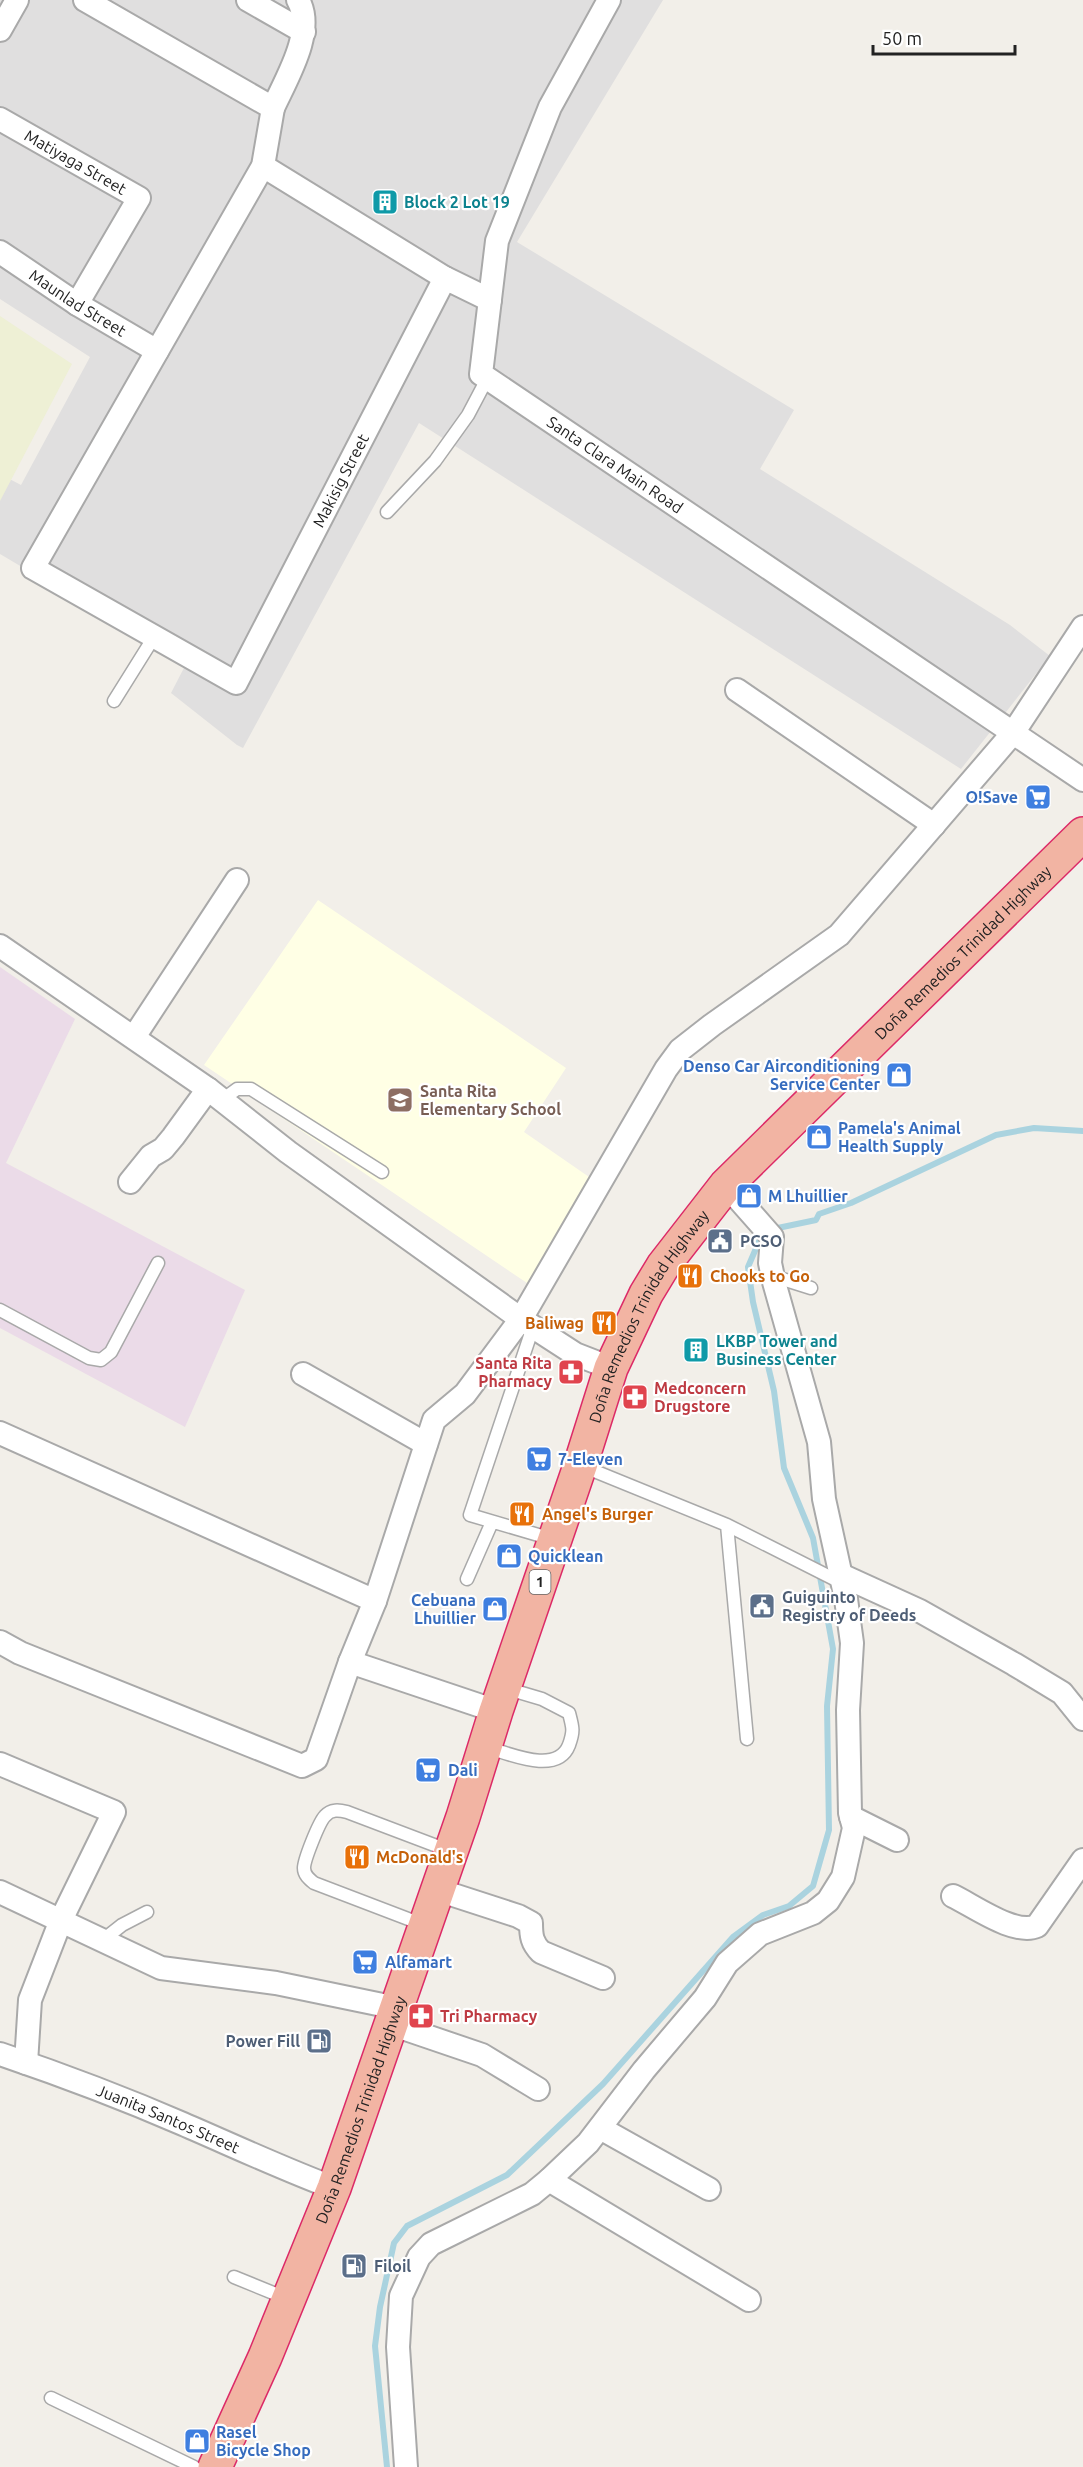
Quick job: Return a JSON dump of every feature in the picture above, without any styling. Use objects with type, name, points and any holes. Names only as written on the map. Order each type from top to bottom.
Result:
[{"type":"highway","name":"Doña Remedios Trinidad Highway","points":[[216,2467],[334,2188],[438,1890],[611,1368],[646,1294],[663,1266],[726,1185],[1083,834]]},
{"type":"street","points":[[0,30],[17,0]]},
{"type":"street","points":[[85,0],[273,108]]},
{"type":"street","points":[[248,0],[304,32]]},
{"type":"street","points":[[154,637],[33,568],[263,166],[273,108],[304,32],[303,8],[298,0]]},
{"type":"street","points":[[487,379],[481,374],[497,241],[550,107],[609,0]]},
{"type":"street","name":"Matiyaga Street","points":[[0,119],[139,198],[77,304]]},
{"type":"street","points":[[263,166],[445,278],[490,300]]},
{"type":"street","name":"Maunlad Street","points":[[0,252],[77,304],[157,351]]},
{"type":"street","name":"Makisig Street","points":[[154,637],[236,683],[445,278]]},
{"type":"street","name":"Santa Clara Main Road","points":[[487,379],[1083,780]]},
{"type":"street","points":[[0,1642],[20,1653],[302,1766],[316,1759],[350,1662],[375,1602],[434,1420],[465,1394],[527,1323],[666,1069],[680,1050],[839,935],[1013,733],[1083,627]]},
{"type":"street","points":[[737,690],[934,825]]},
{"type":"street","points":[[134,1038],[237,880]]},
{"type":"street","points":[[1,949],[215,1094],[288,1152],[527,1323],[575,1354],[611,1368]]},
{"type":"street","points":[[130,1182],[151,1156],[163,1149],[215,1094]]},
{"type":"street","points":[[406,2467],[398,2337],[401,2296],[419,2257],[431,2244],[532,2194],[549,2180],[588,2143],[644,2070],[705,1998],[727,1963],[760,1934],[813,1913],[828,1901],[843,1876],[854,1828],[851,1817],[848,1710],[852,1643],[836,1578],[824,1498],[819,1442],[780,1310],[770,1263],[772,1237],[726,1185]]},
{"type":"street","points":[[303,1374],[426,1444]]},
{"type":"street","points":[[0,1433],[375,1602]]},
{"type":"street","points":[[836,1578],[920,1611],[1014,1664],[1062,1693],[1083,1719]]},
{"type":"street","points":[[350,1662],[500,1699]]},
{"type":"street","points":[[0,1764],[114,1812],[61,1920],[30,2000],[26,2063]]},
{"type":"street","points":[[851,1817],[897,1840]]},
{"type":"street","points":[[953,1896],[1000,1920],[1019,1928],[1030,1929],[1037,1926],[1083,1860]]},
{"type":"street","points":[[438,1890],[518,1916],[531,1923],[534,1946],[541,1952],[603,1978]]},
{"type":"street","points":[[0,1892],[161,1968],[276,1983],[394,2016],[482,2055],[538,2089]]},
{"type":"street","name":"Juanita Santos Street","points":[[0,2055],[64,2075],[184,2124],[280,2168],[334,2188]]},
{"type":"street","points":[[600,2128],[709,2189]]},
{"type":"street","points":[[549,2180],[749,2300]]},
{"type":"lane","points":[[387,512],[435,461],[468,415],[487,379]]},
{"type":"lane","points":[[114,701],[154,637]]},
{"type":"lane","points":[[215,1094],[237,1089],[251,1089],[382,1172]]},
{"type":"lane","points":[[0,1310],[89,1358],[101,1360],[111,1352],[158,1263]]},
{"type":"lane","points":[[773,1276],[811,1288]]},
{"type":"lane","points":[[527,1323],[470,1515],[555,1540]]},
{"type":"lane","points":[[580,1466],[727,1525],[806,1566],[836,1578]]},
{"type":"lane","points":[[467,1579],[492,1522]]},
{"type":"lane","points":[[727,1525],[747,1739]]},
{"type":"lane","points":[[485,1747],[539,1761],[556,1760],[567,1751],[574,1731],[569,1713],[542,1699],[500,1699]]},
{"type":"lane","points":[[426,1925],[314,1883],[306,1876],[303,1868],[325,1815],[336,1810],[347,1812],[451,1851]]},
{"type":"lane","points":[[103,1940],[122,1925],[147,1912]]},
{"type":"lane","points":[[234,2277],[289,2299]]},
{"type":"lane","points":[[51,2398],[194,2467]]},
{"type":"shaded area","points":[[0,0],[663,0],[517,242],[794,410],[760,469],[1010,625],[1050,656],[961,769],[419,423],[243,748],[237,745],[171,693],[186,664],[0,554],[0,474],[21,485],[90,357],[0,299]]},
{"type":"shaded area","points":[[0,316],[72,364],[0,501]]},
{"type":"shaded area","name":"Santa Rita Elementary School","points":[[318,900],[566,1068],[524,1132],[592,1179],[530,1285],[204,1065]]},
{"type":"shaded area","points":[[0,967],[75,1019],[6,1163],[245,1290],[185,1427],[0,1328]]},
{"type":"waterway","points":[[773,1229],[816,1220],[819,1214],[851,1203],[996,1135],[1034,1128],[1083,1131]]},
{"type":"waterway","points":[[387,2467],[375,2346],[380,2307],[394,2243],[407,2226],[507,2175],[603,2084],[733,1937],[763,1915],[789,1906],[813,1886],[829,1830],[827,1706],[833,1649],[813,1538],[784,1468],[774,1391],[753,1302],[748,1267],[764,1234]]},
{"type":"place","name":"Block 2 Lot 19","points":[[385,202]]},
{"type":"place","name":"O!Save","points":[[1038,797]]},
{"type":"place","name":"Denso Car Airconditioning Service Center","points":[[899,1075]]},
{"type":"place","name":"Santa Rita Elementary School","points":[[400,1100]]},
{"type":"place","name":"Pamela's Animal Health Supply","points":[[819,1137]]},
{"type":"place","name":"M Lhuillier","points":[[749,1196]]},
{"type":"place","name":"PCSO","points":[[720,1241]]},
{"type":"place","name":"Chooks to Go","points":[[690,1276]]},
{"type":"place","name":"Baliwag","points":[[604,1323]]},
{"type":"place","name":"LKBP Tower and Business Center","points":[[696,1350]]},
{"type":"place","name":"Santa Rita Pharmacy","points":[[571,1372]]},
{"type":"place","name":"Medconcern Drugstore","points":[[635,1397]]},
{"type":"place","name":"7-Eleven","points":[[539,1459]]},
{"type":"place","name":"Angel's Burger","points":[[522,1514]]},
{"type":"place","name":"Quicklean","points":[[509,1556]]},
{"type":"place","name":"Guiguinto Registry of Deeds","points":[[762,1606]]},
{"type":"place","name":"Cebuana Lhuillier","points":[[495,1609]]},
{"type":"place","name":"Dali","points":[[428,1770]]},
{"type":"place","name":"McDonald's","points":[[357,1857]]},
{"type":"place","name":"Alfamart","points":[[365,1962]]},
{"type":"place","name":"Tri Pharmacy","points":[[421,2016]]},
{"type":"place","name":"Power Fill","points":[[319,2041]]},
{"type":"place","name":"Filoil","points":[[354,2266]]},
{"type":"place","name":"Rasel Bicycle Shop","points":[[197,2441]]}]
